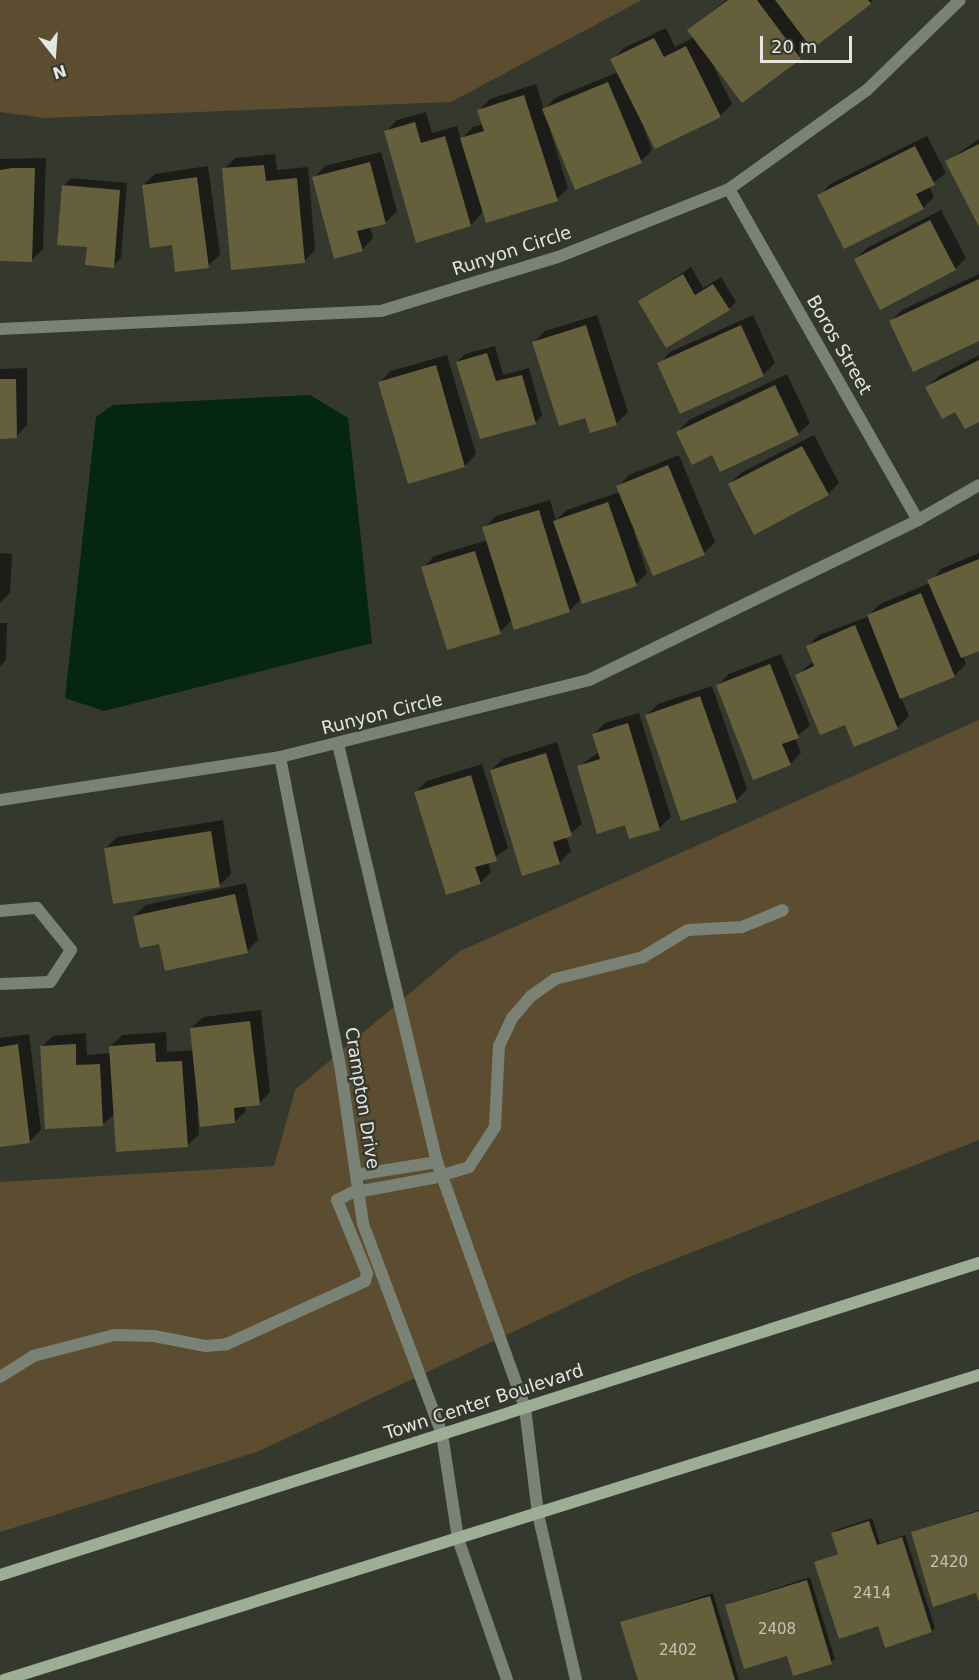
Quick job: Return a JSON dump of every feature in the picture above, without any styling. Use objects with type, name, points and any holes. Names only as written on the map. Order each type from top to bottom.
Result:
[{"type":"main road","name":"Town Center Boulevard","points":[[0,1575],[979,1263]]},
{"type":"main road","points":[[4,1680],[979,1375]]},
{"type":"street","name":"Runyon Circle","points":[[0,329],[381,311],[558,257],[729,189],[867,90],[960,0]]},
{"type":"street","name":"Boros Street","points":[[729,189],[918,520]]},
{"type":"street","name":"Runyon Circle","points":[[0,800],[280,758],[590,680],[918,520],[979,485]]},
{"type":"street","points":[[338,744],[437,1162],[525,1408],[538,1514],[576,1680]]},
{"type":"street","name":"Crampton Drive","points":[[280,758],[341,1071],[363,1224],[442,1434],[458,1539],[507,1680]]},
{"type":"street","points":[[0,911],[37,908],[71,950],[51,982],[0,984]]},
{"type":"street","points":[[0,1377],[33,1356],[114,1335],[154,1336],[206,1346],[227,1344],[327,1296],[365,1281],[367,1273],[337,1200],[358,1192],[442,1176],[469,1167],[495,1126],[500,1046],[512,1018],[531,996],[555,979],[643,957],[688,930],[742,927],[783,910]]},
{"type":"street","points":[[356,1175],[437,1162]]},
{"type":"shaded area","points":[[0,0],[642,0],[451,102],[45,118],[0,112]]},
{"type":"shaded area","points":[[310,395],[348,418],[372,643],[104,711],[65,698],[96,417],[113,405]]},
{"type":"shaded area","points":[[979,720],[979,1140],[634,1275],[257,1452],[0,1532],[0,1182],[274,1166],[295,1090],[460,951]]},
{"type":"building","points":[[728,0],[757,0],[801,59],[742,103],[687,30]]},
{"type":"building","points":[[775,0],[868,0],[871,4],[812,49]]},
{"type":"building","points":[[654,38],[664,57],[686,46],[721,117],[655,149],[610,59]]},
{"type":"building","points":[[608,82],[642,163],[575,190],[542,109]]},
{"type":"building","points":[[524,95],[558,201],[486,223],[460,138],[484,131],[477,110]]},
{"type":"building","points":[[415,122],[421,143],[445,136],[471,226],[416,243],[384,131]]},
{"type":"building","points":[[979,144],[979,227],[945,161]]},
{"type":"building","points":[[915,146],[935,185],[916,194],[924,209],[844,249],[817,195]]},
{"type":"building","points":[[370,162],[386,224],[357,231],[363,251],[334,259],[312,177]]},
{"type":"building","points":[[264,165],[266,181],[297,178],[305,263],[231,270],[222,168]]},
{"type":"building","points":[[35,168],[32,262],[0,261],[0,170]]},
{"type":"building","points":[[197,177],[209,268],[175,272],[172,245],[150,248],[142,185]]},
{"type":"building","points":[[62,185],[120,190],[114,268],[85,265],[87,247],[57,245]]},
{"type":"building","points":[[930,220],[956,270],[880,310],[854,259]]},
{"type":"building","points":[[683,274],[695,295],[713,284],[730,310],[666,348],[638,301]]},
{"type":"building","points":[[979,279],[979,341],[913,372],[889,321]]},
{"type":"building","points":[[586,325],[617,425],[590,433],[585,418],[559,426],[532,342]]},
{"type":"building","points":[[741,325],[764,376],[680,414],[657,363]]},
{"type":"building","points":[[487,353],[496,381],[522,375],[536,424],[480,439],[456,362]]},
{"type":"building","points":[[979,360],[979,422],[965,429],[955,412],[942,419],[925,387]]},
{"type":"building","points":[[436,365],[465,467],[408,484],[378,382]]},
{"type":"building","points":[[0,379],[16,379],[17,438],[0,439]]},
{"type":"building","points":[[775,385],[799,435],[720,472],[712,455],[692,465],[676,432]]},
{"type":"building","points":[[802,446],[829,495],[754,535],[728,484]]},
{"type":"building","points":[[668,465],[705,555],[653,576],[616,486]]},
{"type":"building","points":[[608,502],[637,586],[582,604],[553,521]]},
{"type":"building","points":[[539,510],[570,612],[514,630],[482,527]]},
{"type":"building","points":[[475,551],[501,634],[447,650],[421,567]]},
{"type":"building","points":[[979,559],[979,651],[961,658],[927,580]]},
{"type":"building","points":[[921,593],[955,677],[900,699],[867,615]]},
{"type":"building","points":[[855,625],[898,729],[854,747],[845,725],[820,735],[795,675],[814,666],[806,646]]},
{"type":"building","points":[[770,664],[799,738],[782,744],[791,765],[753,780],[716,685]]},
{"type":"building","points":[[700,696],[737,802],[681,821],[645,715]]},
{"type":"building","points":[[628,723],[660,830],[629,839],[625,825],[597,834],[577,766],[600,759],[592,734]]},
{"type":"building","points":[[546,753],[572,836],[553,842],[560,864],[522,876],[490,770]]},
{"type":"building","points":[[471,775],[497,861],[475,867],[481,884],[446,895],[414,792]]},
{"type":"building","points":[[211,831],[220,887],[113,904],[104,848]]},
{"type":"building","points":[[235,894],[248,953],[165,971],[159,944],[140,948],[133,916]]},
{"type":"building","points":[[250,1021],[260,1105],[234,1108],[235,1123],[200,1127],[190,1028]]},
{"type":"building","points":[[155,1043],[156,1062],[182,1061],[188,1147],[116,1152],[109,1046]]},
{"type":"building","points":[[18,1044],[30,1143],[0,1147],[0,1047]]},
{"type":"building","points":[[76,1044],[76,1065],[100,1064],[103,1126],[45,1129],[40,1046]]},
{"type":"building","points":[[979,1511],[979,1602],[976,1593],[933,1607],[911,1532]]},
{"type":"building","points":[[869,1521],[877,1545],[902,1537],[932,1632],[885,1648],[878,1626],[839,1639],[814,1562],[838,1554],[831,1533]]},
{"type":"building","points":[[807,1580],[832,1664],[793,1676],[787,1656],[744,1669],[725,1605]]},
{"type":"building","points":[[710,1596],[735,1680],[638,1680],[620,1622]]}]
